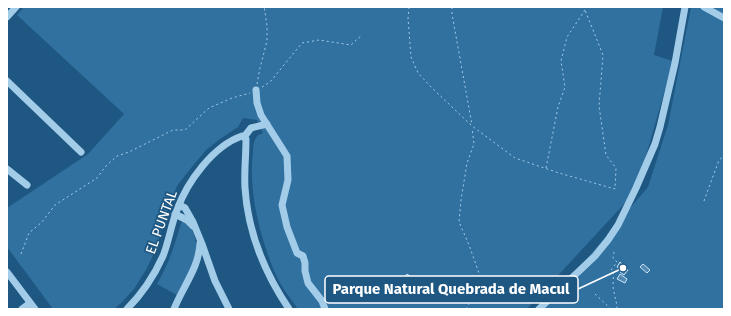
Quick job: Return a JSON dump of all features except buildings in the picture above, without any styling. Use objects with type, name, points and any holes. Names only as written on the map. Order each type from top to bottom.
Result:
[{"type":"street","points":[[7,17],[16,7]]},
{"type":"street","points":[[539,309],[595,256],[618,225],[648,162],[658,133],[675,63],[685,7]]},
{"type":"street","points":[[704,7],[724,18]]},
{"type":"street","points":[[7,81],[81,152]]},
{"type":"street","points":[[256,90],[257,103],[261,115],[287,156],[288,180],[282,205],[287,227],[298,253],[302,256],[305,263],[308,283],[322,301],[325,309]]},
{"type":"street","name":"EL PUNTAL","points":[[127,309],[144,290],[158,266],[179,205],[190,184],[206,162],[228,143],[239,137],[244,137],[251,128],[267,124]]},
{"type":"street","points":[[244,137],[246,139],[244,163],[245,190],[252,230],[267,272],[276,290],[289,309]]},
{"type":"street","points":[[7,169],[26,185]]},
{"type":"street","points":[[179,205],[186,210],[192,219],[217,287],[229,309]]},
{"type":"street","points":[[175,214],[187,220],[195,228]]},
{"type":"street","points":[[174,309],[197,262],[200,249],[200,238]]},
{"type":"street","points":[[197,262],[203,260],[208,262]]},
{"type":"street","points":[[7,272],[35,309]]},
{"type":"street","points":[[22,309],[30,303]]},
{"type":"path","points":[[256,90],[267,41],[267,26],[264,7]]},
{"type":"path","points":[[409,7],[408,18],[411,57],[418,73],[472,126],[515,158],[615,189],[616,168],[606,155],[599,106],[603,55],[585,10]]},
{"type":"path","points":[[452,7],[474,144],[466,163],[459,222],[480,276],[476,292],[466,309]]},
{"type":"path","points":[[546,168],[558,107],[565,87],[561,61],[567,37],[586,7]]},
{"type":"path","points":[[21,254],[29,233],[42,222],[55,206],[97,178],[104,167],[117,156],[130,152],[173,130],[185,130],[210,108],[232,98],[256,90],[270,82],[302,43],[319,40],[351,44],[362,35]]},
{"type":"path","points":[[704,201],[719,160],[724,156]]},
{"type":"path","points":[[611,270],[617,262],[613,258],[614,252]]},
{"type":"path","points":[[613,272],[613,290],[617,309]]},
{"type":"path","points":[[595,294],[611,309]]},
{"type":"shaded area","points":[[24,7],[663,7],[654,55],[673,61],[636,191],[527,309],[298,309],[282,287],[275,273],[256,214],[252,183],[253,147],[254,141],[263,133],[257,120],[243,118],[238,127],[206,150],[177,186],[163,222],[157,247],[147,268],[134,289],[120,304],[114,309],[53,309],[7,247],[7,208],[88,154],[124,114],[17,15]]},
{"type":"shaded area","points":[[691,7],[724,7],[724,309],[544,309],[648,187],[668,125]]},
{"type":"shaded area","points":[[183,221],[188,224],[194,234],[196,240],[196,253],[191,268],[177,295],[157,284],[168,262]]},
{"type":"place","name":"Parque Natural Quebrada de Macul","points":[[623,268]]}]
